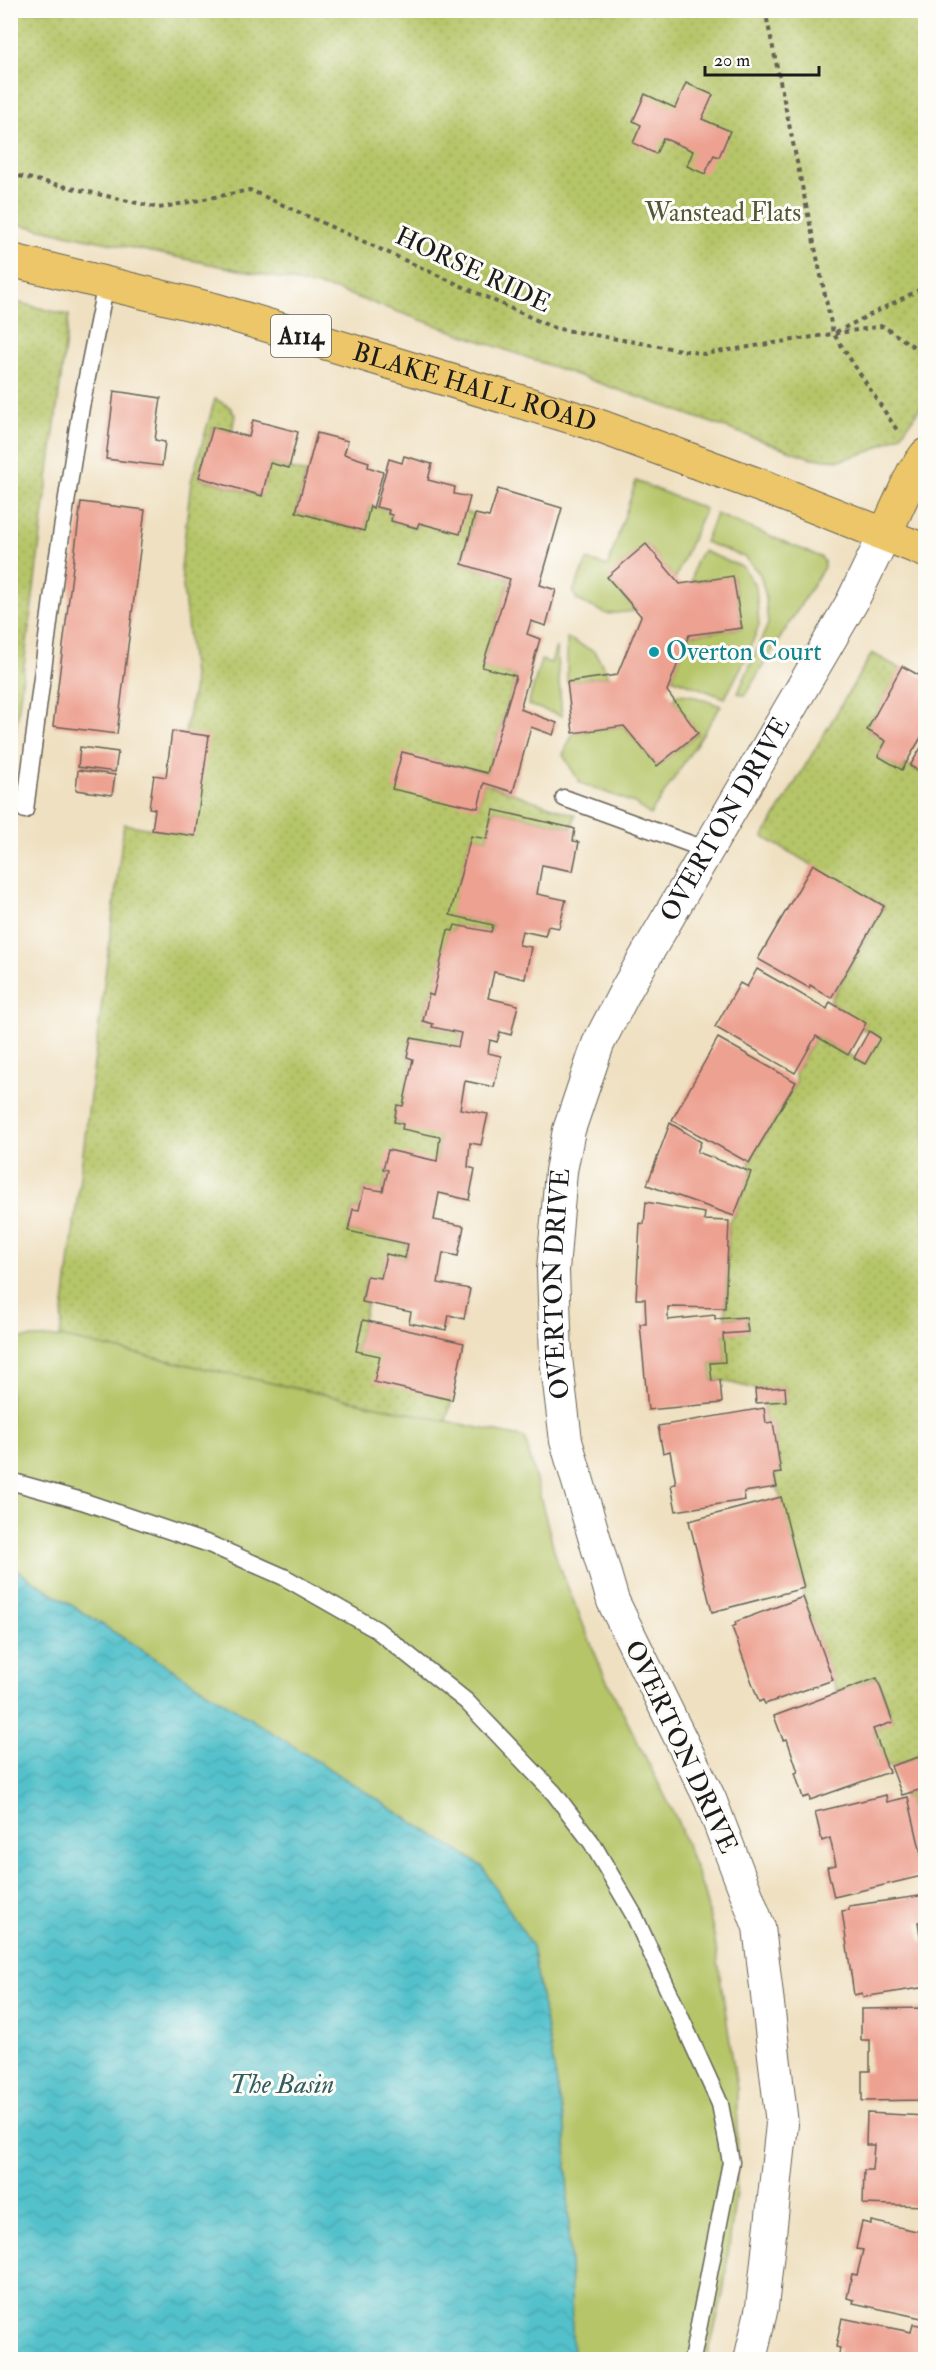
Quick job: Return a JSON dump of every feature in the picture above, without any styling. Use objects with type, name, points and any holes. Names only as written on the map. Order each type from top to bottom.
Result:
[{"type":"main road","name":"BLAKE HALL ROAD","points":[[10,260],[216,310],[588,422],[926,551]]},
{"type":"main road","points":[[885,534],[919,464]]},
{"type":"street","name":"OVERTON DRIVE","points":[[750,2360],[762,2307],[782,2124],[759,1928],[710,1799],[613,1601],[566,1441],[556,1358],[553,1270],[561,1171],[569,1130],[598,1044],[627,988],[847,610],[885,534]]},
{"type":"lane","points":[[25,810],[56,568],[79,419],[106,283]]},
{"type":"lane","points":[[564,798],[707,850]]},
{"type":"lane","points":[[10,1481],[82,1501],[209,1544],[284,1577],[377,1630],[466,1701],[554,1793],[592,1843],[634,1915],[720,2104],[731,2162],[692,2360]]},
{"type":"path","points":[[765,10],[833,333],[919,464]]},
{"type":"path","name":"HORSE RIDE","points":[[10,174],[159,208],[250,190],[554,328],[704,354],[883,326],[926,355]]},
{"type":"path","points":[[833,333],[917,291],[926,284]]},
{"type":"green space","name":"Wanstead Flats","points":[[11,11],[925,11],[925,401],[901,435],[871,451],[841,460],[811,458],[336,290],[11,223]]},
{"type":"green space","points":[[10,301],[69,315],[11,768]]},
{"type":"green space","points":[[215,399],[230,407],[235,415],[232,432],[213,427],[199,478],[261,496],[270,463],[306,473],[296,512],[364,531],[370,506],[389,510],[388,514],[392,515],[391,521],[417,528],[419,523],[466,512],[475,514],[462,564],[510,579],[482,667],[516,676],[487,773],[403,753],[478,807],[484,783],[575,815],[572,828],[494,810],[487,839],[471,836],[451,915],[493,925],[491,932],[455,925],[453,931],[448,931],[433,996],[429,995],[423,1021],[433,1024],[432,1027],[461,1033],[458,1047],[411,1038],[407,1057],[413,1059],[403,1106],[397,1105],[394,1122],[440,1137],[437,1161],[384,1169],[388,1170],[383,1191],[364,1188],[359,1210],[353,1209],[348,1231],[408,1244],[405,1258],[386,1255],[381,1278],[367,1276],[362,1301],[367,1303],[356,1350],[380,1356],[452,1400],[446,1421],[60,1337],[124,824],[194,836],[185,733],[194,685],[181,568],[191,482]]},
{"type":"green space","points":[[636,481],[705,509],[675,579],[646,544],[608,577],[636,611],[607,614],[577,600],[573,592],[587,560],[608,566]]},
{"type":"green space","points":[[716,514],[821,557],[824,561],[824,567],[745,695],[738,693],[768,624],[765,593],[760,574],[744,557],[705,542]]},
{"type":"green space","points":[[703,551],[743,567],[756,587],[759,625],[748,654],[725,698],[672,678],[689,635],[742,628],[733,577],[692,582],[696,561]]},
{"type":"green space","points":[[567,638],[595,652],[609,676],[567,682]]},
{"type":"green space","points":[[556,647],[562,716],[528,705],[541,660],[551,663]]},
{"type":"green space","points":[[872,653],[901,669],[867,730],[886,741],[878,756],[902,770],[906,764],[925,775],[925,1766],[922,1756],[891,1766],[886,1765],[873,1729],[893,1721],[877,1678],[837,1693],[803,1597],[804,1588],[774,1474],[781,1472],[773,1423],[766,1423],[763,1402],[786,1401],[785,1387],[755,1389],[720,1380],[712,1381],[710,1363],[725,1362],[723,1334],[748,1331],[746,1317],[725,1318],[729,1221],[734,1216],[751,1172],[749,1163],[796,1082],[795,1073],[816,1036],[865,1064],[879,1038],[863,1029],[865,1024],[830,1002],[884,906],[763,837]]},
{"type":"green space","points":[[678,694],[690,695],[721,706],[650,815],[634,803],[580,783],[563,755],[573,733],[624,726],[657,766],[698,733],[673,700]]},
{"type":"green space","points":[[60,1337],[525,1438],[557,1561],[604,1675],[677,1820],[703,1889],[714,1935],[737,2089],[736,2192],[723,2294],[707,2359],[11,2359],[10,1339]]},
{"type":"green space","points":[[925,1788],[925,1867],[908,1797],[904,1798],[902,1795]]},
{"type":"water","name":"The Basin","points":[[10,1566],[482,1866],[532,1946],[566,2134],[573,2359],[11,2359]]},
{"type":"building","points":[[686,83],[713,95],[702,119],[730,131],[719,157],[714,155],[705,174],[687,166],[693,151],[663,138],[656,154],[633,143],[641,125],[633,121],[645,94],[675,108]]},
{"type":"building","points":[[114,391],[161,398],[155,440],[165,442],[162,466],[106,459]]},
{"type":"building","points":[[253,420],[298,432],[289,468],[270,463],[262,496],[199,477],[213,427],[249,437]]},
{"type":"building","points":[[317,433],[348,441],[344,454],[369,462],[368,467],[383,472],[373,508],[370,506],[364,531],[296,512]]},
{"type":"building","points":[[404,456],[432,464],[428,480],[455,487],[454,494],[470,497],[460,534],[419,523],[417,528],[391,521],[392,515],[388,514],[389,510],[376,507],[389,459],[402,463]]},
{"type":"building","points":[[498,489],[562,508],[540,585],[556,590],[546,626],[531,621],[527,634],[540,639],[520,709],[557,723],[553,735],[531,727],[513,792],[484,783],[478,808],[392,789],[402,752],[487,773],[516,676],[482,667],[510,579],[462,564],[475,514],[489,517]]},
{"type":"building","points":[[81,502],[145,510],[117,734],[53,726]]},
{"type":"building","name":"Overton Court","points":[[646,544],[680,584],[733,576],[742,628],[689,635],[667,691],[698,733],[657,766],[624,726],[573,733],[567,682],[617,675],[641,616],[607,577]]},
{"type":"building","points":[[902,666],[922,677],[926,672],[926,729],[902,770],[878,756],[886,741],[867,730]]},
{"type":"building","points":[[172,731],[209,736],[195,836],[152,830],[155,809],[149,808],[154,775],[166,777]]},
{"type":"building","points":[[926,739],[926,775],[910,766]]},
{"type":"building","points":[[80,747],[118,752],[115,772],[78,767]]},
{"type":"building","points":[[78,770],[115,775],[112,795],[76,790]]},
{"type":"building","points":[[494,810],[575,829],[573,841],[579,842],[573,871],[542,865],[537,894],[566,900],[559,928],[548,926],[545,936],[522,931],[519,945],[531,947],[525,979],[494,972],[488,998],[518,1005],[511,1035],[500,1032],[497,1042],[490,1040],[488,1053],[501,1056],[494,1087],[465,1081],[460,1109],[488,1114],[481,1145],[470,1143],[468,1167],[475,1169],[469,1200],[439,1193],[434,1220],[464,1226],[458,1256],[443,1253],[438,1283],[470,1289],[464,1319],[449,1315],[446,1330],[409,1323],[411,1312],[362,1302],[367,1276],[381,1278],[386,1254],[405,1258],[408,1244],[348,1231],[353,1209],[359,1210],[364,1188],[383,1191],[388,1170],[383,1169],[388,1150],[437,1161],[440,1137],[402,1129],[403,1124],[394,1122],[397,1105],[403,1106],[413,1059],[407,1057],[411,1038],[458,1047],[461,1033],[432,1027],[433,1024],[423,1021],[429,994],[433,996],[448,930],[453,931],[455,925],[491,932],[493,925],[450,915],[471,836],[487,839]]},
{"type":"building","points":[[813,864],[884,906],[831,998],[758,959]]},
{"type":"building","points":[[757,969],[827,1009],[830,1002],[866,1023],[848,1055],[816,1036],[795,1073],[715,1027],[740,983],[747,987]]},
{"type":"building","points":[[869,1031],[880,1038],[865,1064],[854,1058]]},
{"type":"building","points":[[718,1038],[796,1082],[749,1163],[672,1120]]},
{"type":"building","points":[[670,1123],[701,1142],[697,1152],[751,1172],[734,1216],[647,1185]]},
{"type":"building","points":[[646,1202],[705,1213],[704,1220],[729,1221],[725,1308],[668,1307],[668,1320],[715,1315],[715,1319],[746,1317],[748,1332],[723,1334],[725,1362],[710,1363],[712,1381],[720,1380],[722,1403],[648,1410],[640,1324],[646,1324],[645,1299],[636,1299],[640,1223],[644,1224]]},
{"type":"building","points":[[363,1320],[464,1343],[452,1400],[374,1382],[380,1356],[356,1351]]},
{"type":"building","points":[[785,1387],[786,1401],[756,1403],[755,1389]]},
{"type":"building","points":[[764,1408],[766,1423],[773,1422],[781,1473],[774,1474],[777,1487],[744,1492],[745,1500],[676,1511],[671,1485],[676,1484],[670,1451],[663,1453],[658,1426]]},
{"type":"building","points":[[781,1497],[804,1588],[712,1612],[689,1521]]},
{"type":"building","points":[[803,1597],[833,1680],[765,1704],[763,1700],[759,1702],[732,1627],[736,1625],[735,1622]]},
{"type":"building","points":[[877,1678],[893,1722],[873,1729],[889,1772],[810,1800],[809,1796],[803,1798],[795,1773],[798,1772],[787,1739],[783,1740],[774,1716]]},
{"type":"building","points":[[922,1756],[926,1766],[926,1788],[902,1795],[891,1766]]},
{"type":"building","points":[[886,1795],[887,1802],[908,1797],[926,1875],[834,1897],[827,1867],[836,1865],[830,1838],[822,1841],[815,1812]]},
{"type":"building","points":[[926,1895],[926,1921],[918,1922],[921,1942],[926,1941],[926,1987],[863,1997],[862,1993],[854,1995],[842,1911],[849,1910],[849,1906]]},
{"type":"building","points":[[926,2008],[926,2100],[862,2101],[862,2071],[870,2071],[870,2040],[861,2040],[861,2009]]},
{"type":"building","points":[[867,2113],[926,2116],[926,2206],[863,2204],[864,2170],[872,2170],[874,2145],[866,2145]]},
{"type":"building","points":[[871,2221],[926,2233],[926,2319],[853,2303],[854,2300],[847,2298],[852,2274],[857,2275],[863,2250],[856,2249],[862,2222],[871,2224]]},
{"type":"building","points":[[842,2318],[911,2332],[913,2324],[926,2326],[926,2360],[838,2360],[840,2348],[836,2347]]},
{"type":"place","name":"Overton Court","points":[[654,652]]}]
